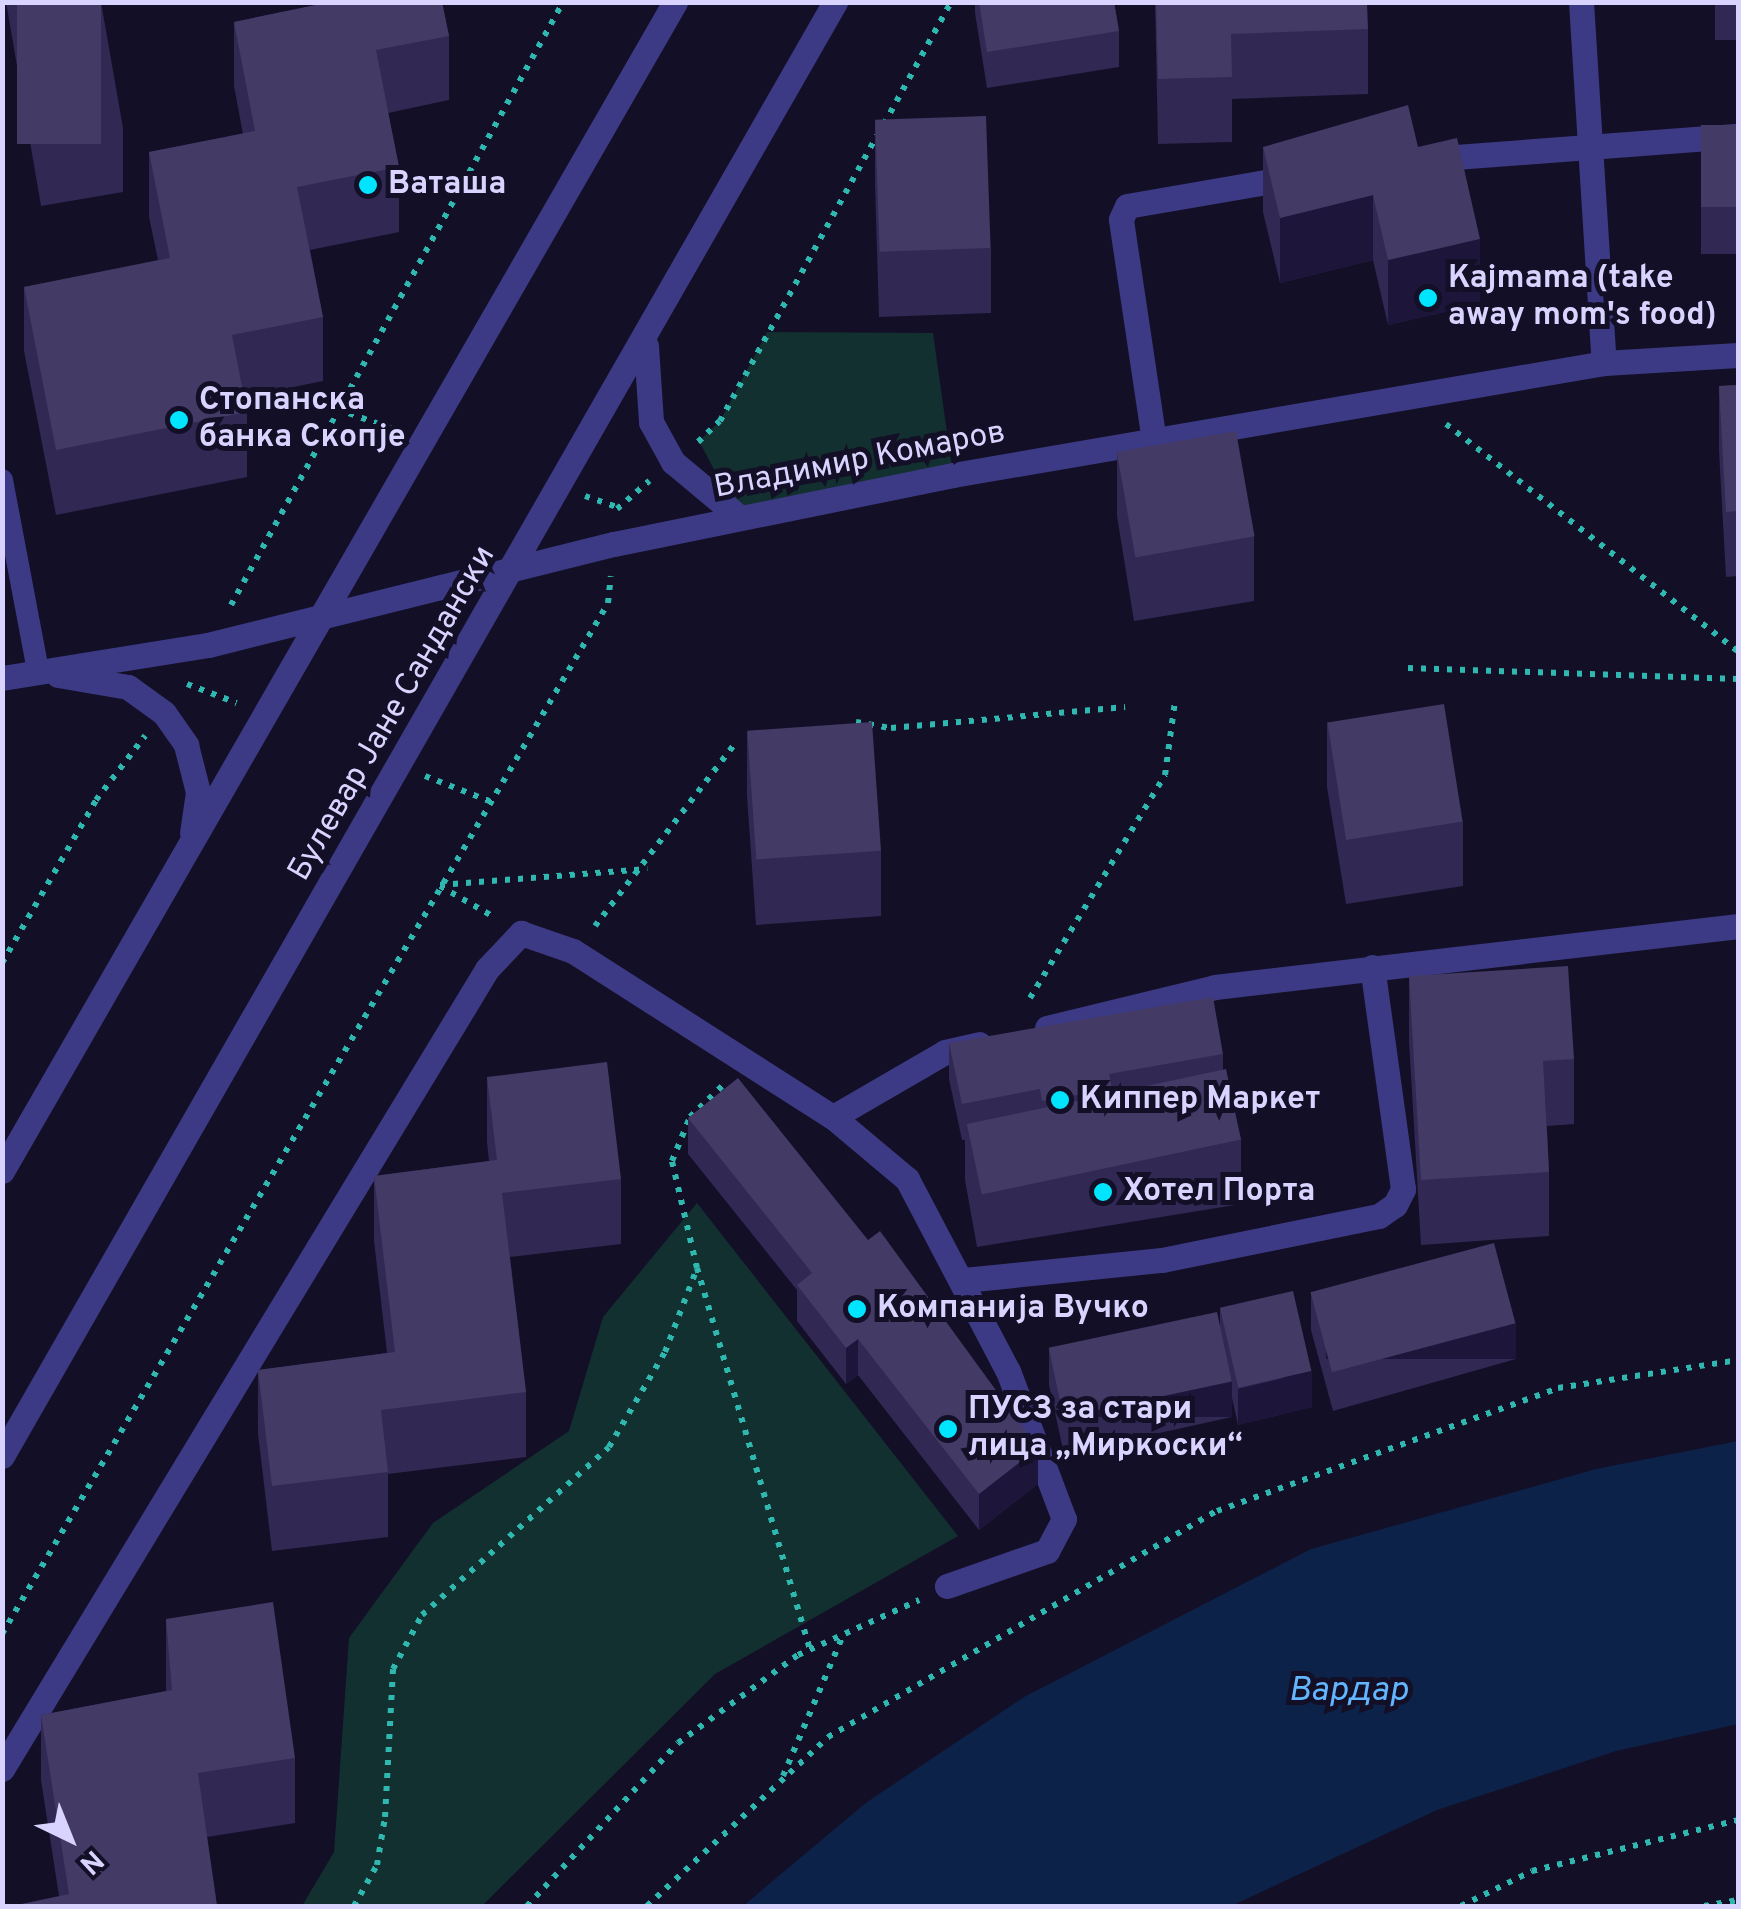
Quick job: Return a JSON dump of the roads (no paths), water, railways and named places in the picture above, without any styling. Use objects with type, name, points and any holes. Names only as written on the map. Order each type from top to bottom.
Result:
[{"type":"street","points":[[2,1171],[325,616],[675,2]]},
{"type":"street","name":"Булевар Јане Сандански","points":[[2,1456],[646,346],[835,2]]},
{"type":"street","points":[[1581,2],[1604,362]]},
{"type":"street","points":[[1398,163],[1588,144],[1738,136]]},
{"type":"street","points":[[1154,441],[1121,218],[1127,206],[1321,173]]},
{"type":"street","points":[[646,346],[651,422],[674,462],[740,517]]},
{"type":"street","name":"Владимир Комаров","points":[[2,678],[208,646],[515,567],[740,517],[1604,362],[1738,354]]},
{"type":"street","points":[[38,671],[128,688],[164,713],[186,745],[198,792],[189,850]]},
{"type":"street","points":[[834,1116],[945,1052],[1216,988],[1738,926]]},
{"type":"street","points":[[2,1768],[487,969],[522,933],[573,951],[834,1116],[907,1178],[964,1280],[1064,1520],[1047,1551],[948,1586]]},
{"type":"street","points":[[964,1280],[1162,1260],[1379,1216],[1394,1205],[1403,1190],[1372,967]]},
{"type":"lane","points":[[2,480],[38,671]]},
{"type":"water","name":"Вардар","points":[[1738,1441],[1738,1724],[1616,1751],[1437,1810],[1231,1906],[743,1906],[867,1802],[1024,1697],[1311,1549],[1596,1469]]},
{"type":"place","name":"Ваташа","points":[[368,185]]},
{"type":"place","name":"Kajmama (take away mom's food)","points":[[1428,298]]},
{"type":"place","name":"Стопанска банка Скопје","points":[[179,420]]},
{"type":"place","name":"Киппер Маркет","points":[[1060,1100]]},
{"type":"place","name":"Хотел Порта","points":[[1103,1192]]},
{"type":"place","name":"Компанија Вучко","points":[[857,1309]]},
{"type":"place","name":"ПУСЗ за стари лица „Миркоски“","points":[[948,1429]]}]
